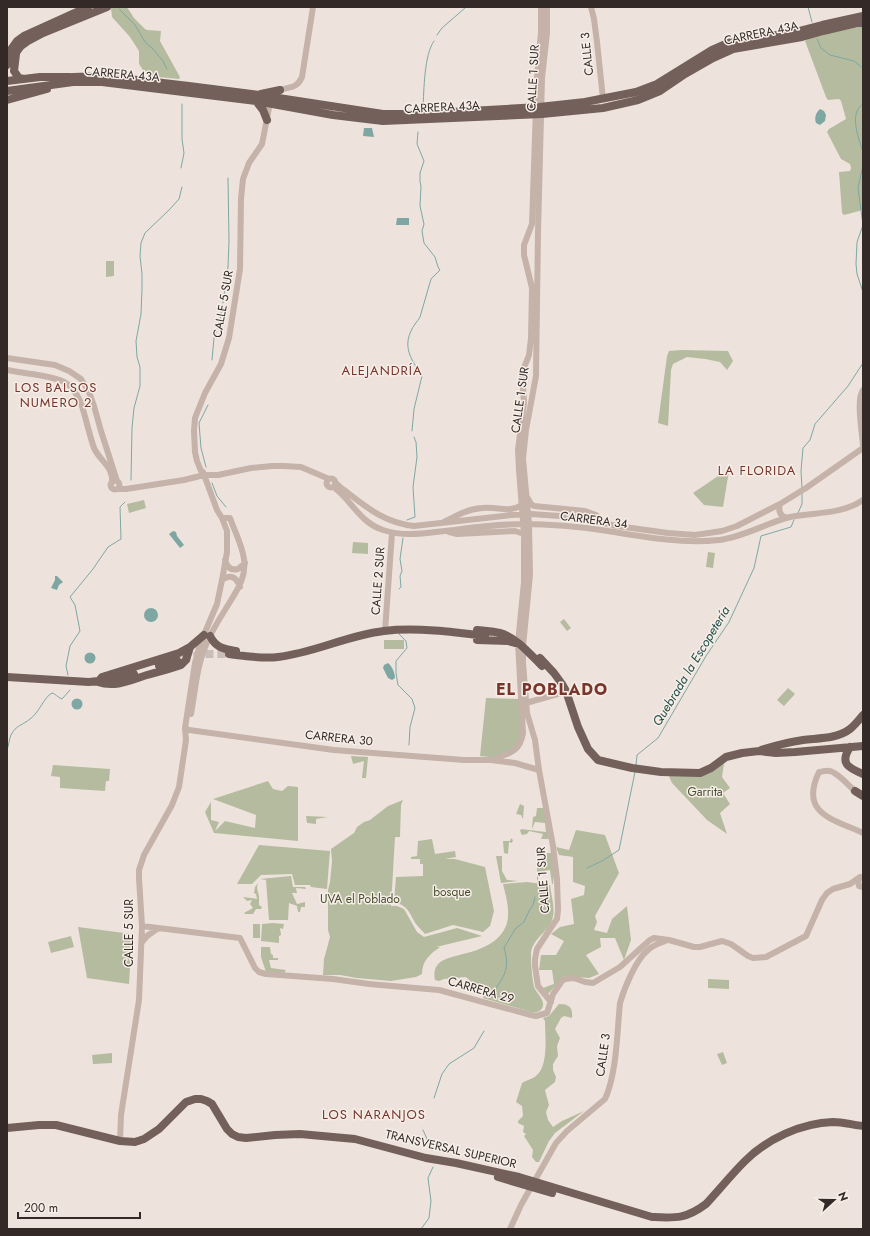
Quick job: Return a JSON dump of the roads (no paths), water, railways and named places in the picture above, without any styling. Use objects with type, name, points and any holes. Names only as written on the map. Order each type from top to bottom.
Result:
[{"type":"main road","points":[[7,55],[20,38],[88,7]]},
{"type":"main road","points":[[7,65],[16,51],[32,38],[107,7]]},
{"type":"main road","name":"CARRERA 43A","points":[[539,111],[636,92],[652,87],[712,50],[728,43],[800,31],[863,16]]},
{"type":"main road","name":"CARRERA 43A","points":[[7,90],[70,77],[90,76],[110,77],[272,101],[373,113],[392,114],[539,111],[603,108],[638,100],[660,91],[685,74],[713,58],[733,49],[802,37],[857,23],[863,23]]},
{"type":"main road","points":[[16,51],[14,71],[19,78],[25,79]]},
{"type":"main road","points":[[7,81],[47,77],[70,77]]},
{"type":"main road","name":"CARRERA 43A","points":[[7,86],[44,83],[102,82],[257,98]]},
{"type":"main road","points":[[9,99],[43,91],[62,83]]},
{"type":"main road","points":[[267,120],[257,98],[280,90]]},
{"type":"main road","points":[[419,630],[438,626],[452,627],[501,633],[509,637],[520,645],[551,676],[570,713],[575,718]]},
{"type":"main road","points":[[229,654],[270,658],[290,655],[310,651],[354,637],[385,630],[419,630],[485,636]]},
{"type":"main road","points":[[419,630],[438,636],[508,641],[520,645]]},
{"type":"main road","points":[[98,682],[102,677],[175,654],[190,647],[207,636],[223,649],[261,654],[290,655]]},
{"type":"main road","points":[[98,682],[115,684],[126,682],[181,665],[186,660],[190,647]]},
{"type":"main road","points":[[540,658],[554,673],[566,691],[575,718],[590,752],[598,760],[632,768],[661,772],[700,773],[726,757],[733,755],[839,734],[850,729],[863,715]]},
{"type":"main road","points":[[7,677],[98,682],[116,679],[177,660]]},
{"type":"main road","points":[[759,751],[776,753],[863,746]]},
{"type":"main road","points":[[851,747],[845,756],[846,763],[852,769],[863,774]]},
{"type":"main road","points":[[859,792],[863,796]]},
{"type":"main road","name":"TRANSVERSAL SUPERIOR","points":[[7,1128],[56,1125],[120,1141],[135,1142],[144,1139],[159,1129],[186,1102],[195,1099],[207,1101],[212,1104],[227,1129],[238,1137],[246,1138],[300,1134],[355,1139],[427,1159],[519,1177],[652,1217],[677,1217],[689,1215],[706,1204],[746,1160],[765,1145],[783,1134],[814,1124],[834,1122],[863,1126]]},
{"type":"main road","points":[[427,1159],[604,1207],[619,1209],[624,1208]]},
{"type":"street","points":[[272,101],[280,90],[296,86],[302,77],[313,7]]},
{"type":"street","name":"CALLE 1 SUR","points":[[541,7],[541,32],[537,78],[539,111],[536,376],[529,410],[523,459],[530,535],[530,575],[520,645],[527,713],[534,735],[538,756],[538,770],[553,846],[557,879],[558,910],[556,919],[536,949],[535,959],[538,986],[550,1002]]},
{"type":"street","name":"CALLE 1 SUR","points":[[513,752],[519,745],[523,728],[520,645],[524,582],[524,534],[518,460],[524,403],[522,373],[529,355],[531,338],[532,288],[524,255],[524,245],[532,224],[539,111],[546,32],[546,7]]},
{"type":"street","name":"CALLE 3","points":[[590,7],[593,12],[603,99]]},
{"type":"street","name":"CALLE 5 SUR","points":[[207,636],[217,604],[222,580],[227,531],[197,461],[194,431],[195,418],[205,393],[221,364],[229,338],[240,269],[241,193],[243,179],[245,170],[262,144],[272,101]]},
{"type":"street","points":[[524,255],[530,250],[535,251],[537,256]]},
{"type":"street","points":[[7,358],[48,363],[63,367],[74,374],[85,385],[91,397],[116,484]]},
{"type":"street","points":[[7,370],[58,378],[73,389],[81,404],[97,454],[109,468],[112,478],[116,484],[133,488],[205,478],[251,468],[284,466],[301,467],[328,480],[327,484],[329,486],[334,484]]},
{"type":"street","points":[[522,373],[524,378],[528,381],[533,380],[536,376]]},
{"type":"street","points":[[863,390],[860,396],[863,445]]},
{"type":"street","name":"CARRERA 34","points":[[334,484],[377,515],[403,525],[414,526],[531,514],[574,517],[644,530],[695,535],[722,531],[737,526],[780,504],[806,488],[863,448]]},
{"type":"street","name":"CARRERA 34","points":[[334,484],[366,521],[381,530],[408,534],[522,524],[589,529],[648,538],[695,541],[719,540],[738,536],[779,520],[800,515],[832,512],[854,505],[863,500]]},
{"type":"street","points":[[527,496],[531,504],[534,506],[585,511],[596,515],[603,523]]},
{"type":"street","points":[[780,504],[780,513],[782,516],[789,518]]},
{"type":"street","points":[[441,523],[470,509],[484,508],[509,510],[522,505]]},
{"type":"street","points":[[770,509],[775,512],[779,520]]},
{"type":"street","points":[[509,510],[518,522],[518,526],[515,531]]},
{"type":"street","name":"CALLE 5 SUR","points":[[120,1141],[121,1115],[138,1011],[142,942],[142,914],[139,878],[141,863],[148,846],[172,805],[179,787],[195,663],[200,644],[240,587],[244,574],[245,563],[241,544],[230,518],[222,518]]},
{"type":"street","points":[[441,531],[457,534],[515,531],[524,534]]},
{"type":"street","name":"CALLE 2 SUR","points":[[385,630],[392,532]]},
{"type":"street","points":[[225,560],[227,566],[235,570],[245,563]]},
{"type":"street","points":[[222,580],[227,576],[233,577],[238,581],[240,587]]},
{"type":"street","points":[[526,703],[561,693]]},
{"type":"street","name":"CARRERA 30","points":[[187,731],[334,750],[464,760],[491,760],[515,763]]},
{"type":"street","points":[[522,737],[528,734],[534,735]]},
{"type":"street","points":[[513,752],[512,759],[515,763],[538,770]]},
{"type":"street","name":"CARRERA 30","points":[[491,760],[513,752]]},
{"type":"street","points":[[527,766],[535,761],[538,756]]},
{"type":"street","points":[[859,792],[830,770],[819,772],[814,782],[813,799],[816,807],[828,818],[863,833]]},
{"type":"street","points":[[656,946],[656,941],[654,938],[669,940],[694,947],[724,942],[731,944],[743,953],[753,956],[768,956],[806,936],[822,900],[827,893],[833,889],[850,884],[862,875]]},
{"type":"street","points":[[861,887],[858,882],[862,875]]},
{"type":"street","points":[[850,884],[861,887]]},
{"type":"street","points":[[142,914],[150,925],[157,929]]},
{"type":"street","points":[[142,926],[157,929]]},
{"type":"street","points":[[142,942],[147,936],[157,929]]},
{"type":"street","name":"CARRERA 29","points":[[157,929],[240,938],[255,968],[259,972],[266,974],[439,990],[520,1013],[536,1016],[547,1013],[554,992],[565,979],[574,978],[593,983],[620,967],[654,938]]},
{"type":"street","name":"CALLE 3","points":[[510,1229],[521,1205],[556,1143],[605,1099],[608,1093],[612,1074],[620,1003],[623,994],[641,957],[648,949],[669,940]]},
{"type":"water","points":[[820,109],[824,111],[826,115],[825,121],[820,125],[816,123],[815,117],[816,113]]},
{"type":"water","points":[[364,128],[372,128],[374,137],[363,136]]},
{"type":"water","points":[[397,218],[409,218],[409,225],[396,225]]},
{"type":"water","points":[[173,531],[176,532],[177,536],[184,545],[180,548],[169,534]]},
{"type":"water","points":[[55,576],[63,582],[59,585],[57,590],[51,588],[55,580]]},
{"type":"water","points":[[151,608],[156,610],[158,615],[156,620],[151,622],[146,620],[144,615],[146,610]]},
{"type":"water","points":[[90,652],[94,654],[96,658],[94,662],[90,664],[86,662],[84,658],[86,654]]},
{"type":"water","points":[[388,663],[392,668],[395,678],[392,680],[388,678],[383,668],[384,665]]},
{"type":"water","points":[[77,698],[81,700],[83,704],[81,708],[77,710],[73,708],[71,704],[73,700]]},
{"type":"waterway","points":[[808,7],[812,22]]},
{"type":"waterway","points":[[437,35],[442,28],[465,8]]},
{"type":"waterway","points":[[119,9],[135,25],[145,42],[163,61],[167,69]]},
{"type":"waterway","points":[[817,39],[821,48],[830,55],[854,61],[863,68]]},
{"type":"waterway","points":[[423,108],[426,64],[434,41]]},
{"type":"waterway","points":[[181,168],[184,153],[182,139],[182,104]]},
{"type":"waterway","points":[[863,104],[859,108],[855,120],[857,133],[863,152]]},
{"type":"waterway","points":[[412,431],[414,409],[422,376],[411,357],[408,348],[408,340],[412,329],[420,317],[431,279],[440,270],[435,257],[424,243],[422,231],[424,224],[420,206],[420,173],[424,161],[417,144],[418,132]]},
{"type":"waterway","points":[[863,165],[858,188],[863,225],[857,242],[856,264],[857,274],[863,292]]},
{"type":"waterway","points":[[223,303],[228,267],[228,178]]},
{"type":"waterway","points":[[131,480],[132,428],[134,408],[140,386],[140,367],[137,357],[136,341],[141,314],[141,243],[145,233],[179,199],[182,187]]},
{"type":"waterway","points":[[212,360],[214,338],[220,320],[222,307]]},
{"type":"waterway","name":"Quebrada la Escopetería","points":[[802,488],[801,471],[803,448],[810,440],[815,424],[848,386],[863,363]]},
{"type":"waterway","points":[[206,467],[201,448],[199,423],[208,405]]},
{"type":"waterway","points":[[407,520],[415,517],[413,487],[417,457],[416,442],[414,437]]},
{"type":"waterway","points":[[212,483],[217,496],[226,507]]},
{"type":"waterway","name":"Quebrada la Escopetería","points":[[798,513],[802,504],[802,493]]},
{"type":"waterway","points":[[68,675],[66,666],[70,646],[80,631],[75,605],[70,597],[93,569],[108,547],[121,539],[120,507],[125,502]]},
{"type":"waterway","name":"Quebrada la Escopetería","points":[[636,765],[637,755],[658,738],[706,656],[729,622],[754,568],[761,536],[791,527],[794,520]]},
{"type":"waterway","points":[[399,589],[401,587],[400,576],[402,571],[400,559],[403,538]]},
{"type":"waterway","points":[[399,634],[406,641],[407,648],[396,661],[398,685],[412,699],[415,708],[410,727],[409,745]]},
{"type":"waterway","points":[[7,750],[10,737],[13,732],[17,727],[36,713],[49,695],[52,693],[62,699],[70,690]]},
{"type":"waterway","name":"Quebrada la Escopetería","points":[[587,868],[602,861],[619,850],[635,772]]},
{"type":"waterway","name":"Quebrada la Escopetería","points":[[493,992],[501,981],[505,972],[506,955],[504,948],[515,929],[524,922],[533,905],[535,897]]},
{"type":"waterway","name":"Quebrada la Escopetería","points":[[434,1098],[442,1074],[449,1064],[474,1048],[484,1031]]},
{"type":"waterway","name":"Quebrada la Escopetería","points":[[423,1130],[432,1150]]},
{"type":"waterway","name":"Quebrada la Escopetería","points":[[421,1229],[429,1218],[431,1201],[428,1178],[433,1167]]},
{"type":"tunnel","points":[[182,659],[205,654],[229,654]]},
{"type":"district","name":"ALEJANDRÍA","points":[[382,370]]},
{"type":"district","name":"LOS BALSOS NUMERO 2","points":[[56,394]]},
{"type":"district","name":"LA FLORIDA","points":[[757,470]]},
{"type":"district","name":"EL POBLADO","points":[[552,689]]},
{"type":"district","name":"LOS NARANJOS","points":[[374,1114]]},
{"type":"park label","name":"Garrita","points":[[705,792]]},
{"type":"park label","name":"bosque","points":[[452,892]]},
{"type":"park label","name":"UVA el Poblado","points":[[360,899]]}]
